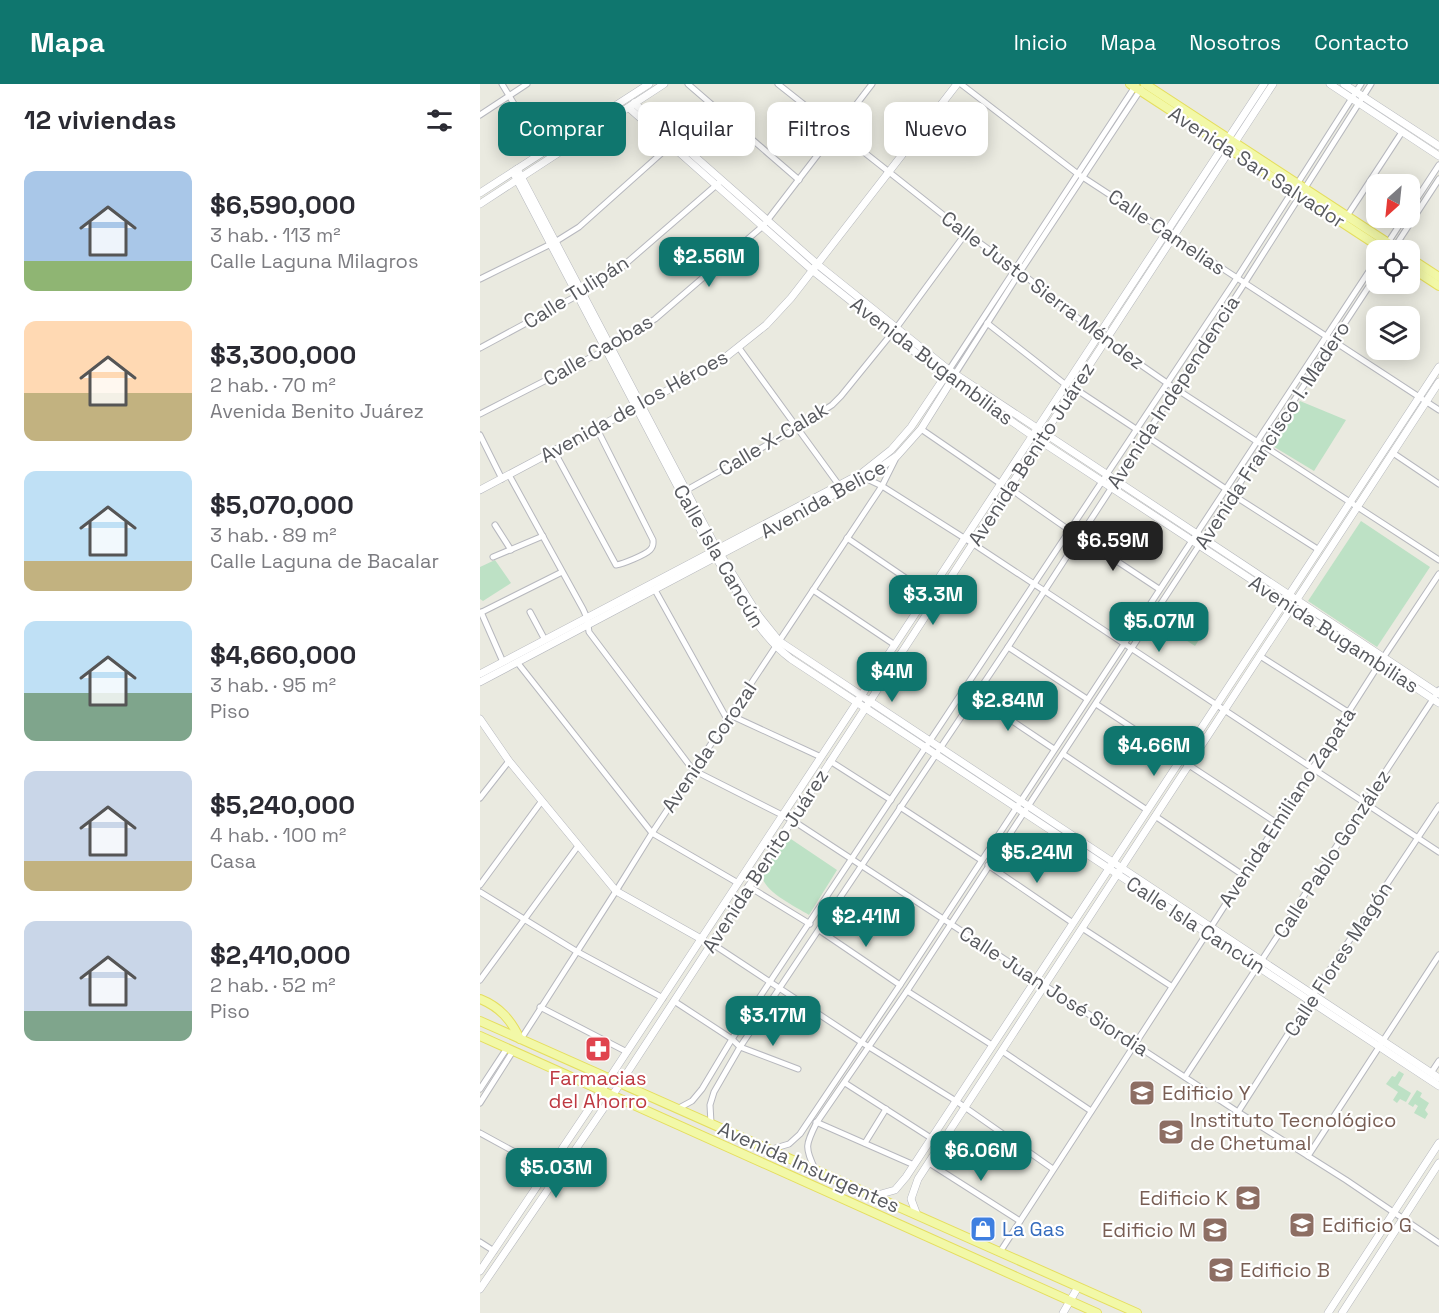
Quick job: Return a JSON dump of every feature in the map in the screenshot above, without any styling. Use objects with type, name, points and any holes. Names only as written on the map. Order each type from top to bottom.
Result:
[{"type":"main road","name":"Avenida de los Héroes","points":[[480,490],[639,407],[717,364],[739,348],[766,325],[791,298],[959,84]]},
{"type":"main road","name":"Avenida Benito Juárez","points":[[1229,144],[1264,84]]},
{"type":"main road","name":"Avenida Benito Juárez","points":[[480,1271],[602,1091],[1066,385],[1102,337],[1229,144],[1273,84]]},
{"type":"main road","points":[[1329,84],[1357,97],[1439,146]]},
{"type":"main road","points":[[1344,84],[1402,132],[1439,156]]},
{"type":"main road","points":[[480,204],[632,106],[655,85]]},
{"type":"main road","points":[[626,102],[655,85]]},
{"type":"main road","name":"Avenida San Salvador","points":[[1138,86],[1375,240]]},
{"type":"main road","name":"Avenida Bugambilias","points":[[632,106],[638,111]]},
{"type":"main road","points":[[480,193],[537,156]]},
{"type":"main road","name":"Avenida Bugambilias","points":[[689,156],[815,267],[950,375],[1437,696]]},
{"type":"main road","name":"Calle Isla Cancún","points":[[515,171],[745,607],[765,635],[867,705],[1311,998],[1439,1078]]},
{"type":"main road","name":"Avenida San Salvador","points":[[1298,190],[1347,216],[1378,240]]},
{"type":"main road","points":[[1420,263],[1438,273]]},
{"type":"main road","points":[[1420,274],[1439,286]]},
{"type":"main road","name":"Avenida Benito Juárez","points":[[480,1289],[612,1096],[1074,388],[1102,337]]},
{"type":"main road","points":[[917,1215],[911,1199],[912,1192],[929,1162],[1393,453],[1439,367]]},
{"type":"main road","name":"Avenida Belice","points":[[840,487],[865,478],[897,456],[921,429],[950,375]]},
{"type":"main road","name":"Avenida Belice","points":[[480,682],[862,473],[891,450],[950,375]]},
{"type":"main road","points":[[874,1196],[895,1190],[914,1165],[1350,502],[1423,399],[1439,382]]},
{"type":"main road","name":"Avenida Belice","points":[[480,674],[545,640],[656,590],[717,554]]},
{"type":"main road","points":[[480,718],[509,761],[541,802],[616,891],[711,943]]},
{"type":"main road","points":[[480,999],[501,1010],[511,1021],[520,1039]]},
{"type":"main road","name":"Avenida Insurgentes","points":[[480,1021],[1137,1313]]},
{"type":"main road","name":"Avenida Insurgentes","points":[[480,1036],[1097,1313]]},
{"type":"main road","name":"Calle Isla Cancún","points":[[1381,1043],[1439,1086]]},
{"type":"main road","points":[[567,1075],[574,1063]]},
{"type":"main road","points":[[657,1116],[664,1102]]},
{"type":"main road","points":[[1328,1313],[1439,1143]]},
{"type":"main road","points":[[1342,1313],[1439,1163]]},
{"type":"main road","points":[[948,1246],[955,1232]]},
{"type":"main road","points":[[1015,1276],[1021,1261]]},
{"type":"main road","points":[[1063,1313],[1078,1287]]},
{"type":"street","points":[[502,84],[513,102]]},
{"type":"street","points":[[480,115],[527,84]]},
{"type":"street","points":[[688,84],[799,180]]},
{"type":"street","name":"Calle Justo Sierra Méndez","points":[[778,84],[801,102]]},
{"type":"street","name":"Calle Camelias","points":[[959,84],[1081,175],[1439,410]]},
{"type":"street","name":"Avenida Independencia","points":[[1357,97],[1361,84]]},
{"type":"street","name":"Avenida Independencia","points":[[679,1108],[692,1101],[702,1089],[732,1039],[810,924],[1032,584],[1298,190],[1357,97],[1371,84]]},
{"type":"street","name":"Calle Caobas","points":[[856,102],[868,85]]},
{"type":"street","name":"Avenida Belice","points":[[950,375],[1138,86]]},
{"type":"street","points":[[1347,216],[1402,132]]},
{"type":"street","points":[[480,279],[553,243],[579,226],[659,156]]},
{"type":"street","name":"Calle Caobas","points":[[480,414],[608,349],[656,319],[765,224],[817,156]]},
{"type":"street","name":"Calle Justo Sierra Méndez","points":[[870,156],[1102,337],[1167,383],[1439,560]]},
{"type":"street","points":[[1420,194],[1439,165]]},
{"type":"street","points":[[1395,240],[1439,179]]},
{"type":"street","name":"Calle Tulipán","points":[[480,348],[616,272],[719,183]]},
{"type":"street","name":"Avenida Independencia","points":[[711,1123],[710,1105],[714,1092],[740,1047],[863,866],[1244,284],[1298,190]]},
{"type":"street","name":"Calle X-Calak","points":[[684,492],[797,428],[842,396],[966,233]]},
{"type":"street","name":"Avenida Belice","points":[[950,375],[987,323],[1018,271]]},
{"type":"street","name":"Avenida Francisco I. Madero","points":[[771,1150],[789,1144],[800,1134],[1366,276]]},
{"type":"street","name":"Avenida Francisco I. Madero","points":[[815,1169],[809,1156],[807,1142],[817,1122],[908,991],[988,865],[1132,650],[1366,291]]},
{"type":"street","points":[[987,323],[1066,385]]},
{"type":"street","points":[[739,348],[840,487]]},
{"type":"street","points":[[1074,388],[1136,429]]},
{"type":"street","points":[[554,451],[616,565],[621,565],[650,551],[653,540],[597,429]]},
{"type":"street","points":[[921,429],[1001,484]]},
{"type":"street","name":"Calle Juan José Siordia","points":[[480,435],[543,536],[587,622],[589,632],[693,770],[792,820],[1439,1243]]},
{"type":"street","points":[[1145,435],[1226,489]]},
{"type":"street","points":[[1393,453],[1439,484]]},
{"type":"street","name":"Avenida Corozal","points":[[520,1039],[693,770],[882,486],[897,456]]},
{"type":"street","points":[[865,478],[882,486],[972,543],[1439,852]]},
{"type":"street","points":[[1009,488],[1069,530]]},
{"type":"street","points":[[1233,495],[1318,550]]},
{"type":"street","points":[[495,525],[511,550]]},
{"type":"street","points":[[493,557],[543,536]]},
{"type":"street","points":[[1079,536],[1159,589]]},
{"type":"street","points":[[847,538],[928,594]]},
{"type":"street","points":[[503,662],[481,612],[562,572]]},
{"type":"street","name":"Avenida Emiliano Zapata","points":[[999,1252],[1439,574]]},
{"type":"street","points":[[656,590],[729,717],[821,757]]},
{"type":"street","points":[[813,590],[895,645]]},
{"type":"street","points":[[530,612],[545,640]]},
{"type":"street","points":[[1008,646],[1087,699]]},
{"type":"street","points":[[1260,656],[1348,712]]},
{"type":"street","points":[[517,662],[652,833],[738,883]]},
{"type":"street","points":[[975,696],[1054,749]]},
{"type":"street","name":"Calle Pablo González","points":[[1185,1077],[1364,802],[1437,696]]},
{"type":"street","points":[[1096,704],[1277,823]]},
{"type":"street","points":[[1063,754],[1147,810]]},
{"type":"street","points":[[480,798],[509,761]]},
{"type":"street","points":[[830,761],[891,800]]},
{"type":"street","points":[[480,885],[541,802]]},
{"type":"street","name":"Calle Flores Magón","points":[[1238,1112],[1439,806]]},
{"type":"street","points":[[900,807],[981,860]]},
{"type":"street","points":[[1155,816],[1244,875]]},
{"type":"street","points":[[480,980],[578,846]]},
{"type":"street","points":[[988,865],[1073,923]]},
{"type":"street","points":[[748,886],[810,924]]},
{"type":"street","points":[[480,892],[576,951],[663,998]]},
{"type":"street","points":[[1082,928],[1172,986]]},
{"type":"street","points":[[819,930],[900,985]]},
{"type":"street","points":[[711,943],[861,1042],[956,1101],[1053,1169]]},
{"type":"street","points":[[1308,1156],[1439,955]]},
{"type":"street","points":[[908,991],[992,1045]]},
{"type":"street","points":[[674,1001],[732,1039],[740,1047],[798,1069]]},
{"type":"street","points":[[540,1007],[627,1052]]},
{"type":"street","points":[[480,1089],[510,1050]]},
{"type":"street","points":[[480,1103],[510,1050]]},
{"type":"street","points":[[1002,1051],[1091,1111]]},
{"type":"street","points":[[1431,1073],[1439,1061]]},
{"type":"street","points":[[844,1083],[931,1138]]},
{"type":"street","points":[[865,1143],[886,1109]]},
{"type":"street","points":[[810,1118],[914,1165]]},
{"type":"street","points":[[480,1133],[557,1176]]},
{"type":"street","points":[[929,1162],[1020,1221]]},
{"type":"street","points":[[480,1242],[494,1251]]},
{"type":"green space","points":[[1300,401],[1346,420],[1314,471],[1271,445]]},
{"type":"green space","points":[[1361,521],[1430,567],[1377,647],[1308,601]]},
{"type":"green space","points":[[495,560],[511,583],[483,601],[480,599],[480,567]]},
{"type":"green space","points":[[1194,617],[1208,626],[1195,646],[1181,637]]},
{"type":"green space","points":[[782,833],[837,870],[809,915],[775,894],[763,879],[761,871],[763,862]]},
{"type":"green space","points":[[1399,1071],[1404,1074],[1398,1085],[1411,1093],[1406,1102],[1400,1099],[1397,1103],[1393,1100],[1398,1092],[1386,1084]]},
{"type":"green space","points":[[1417,1090],[1422,1093],[1420,1097],[1429,1103],[1425,1110],[1428,1114],[1425,1119],[1414,1113],[1418,1106],[1415,1104],[1413,1107],[1408,1104]]},
{"type":"place","name":"Farmacias del Ahorro","points":[[598,1049]]},
{"type":"place","name":"Edificio Y","points":[[1142,1093]]},
{"type":"place","name":"Instituto Tecnológico de Chetumal","points":[[1171,1132]]},
{"type":"place","name":"Edificio K","points":[[1248,1198]]},
{"type":"place","name":"Edificio G","points":[[1302,1225]]},
{"type":"place","name":"La Gas","points":[[983,1229]]},
{"type":"place","name":"Edificio M","points":[[1215,1230]]},
{"type":"place","name":"Edificio B","points":[[1221,1270]]}]
